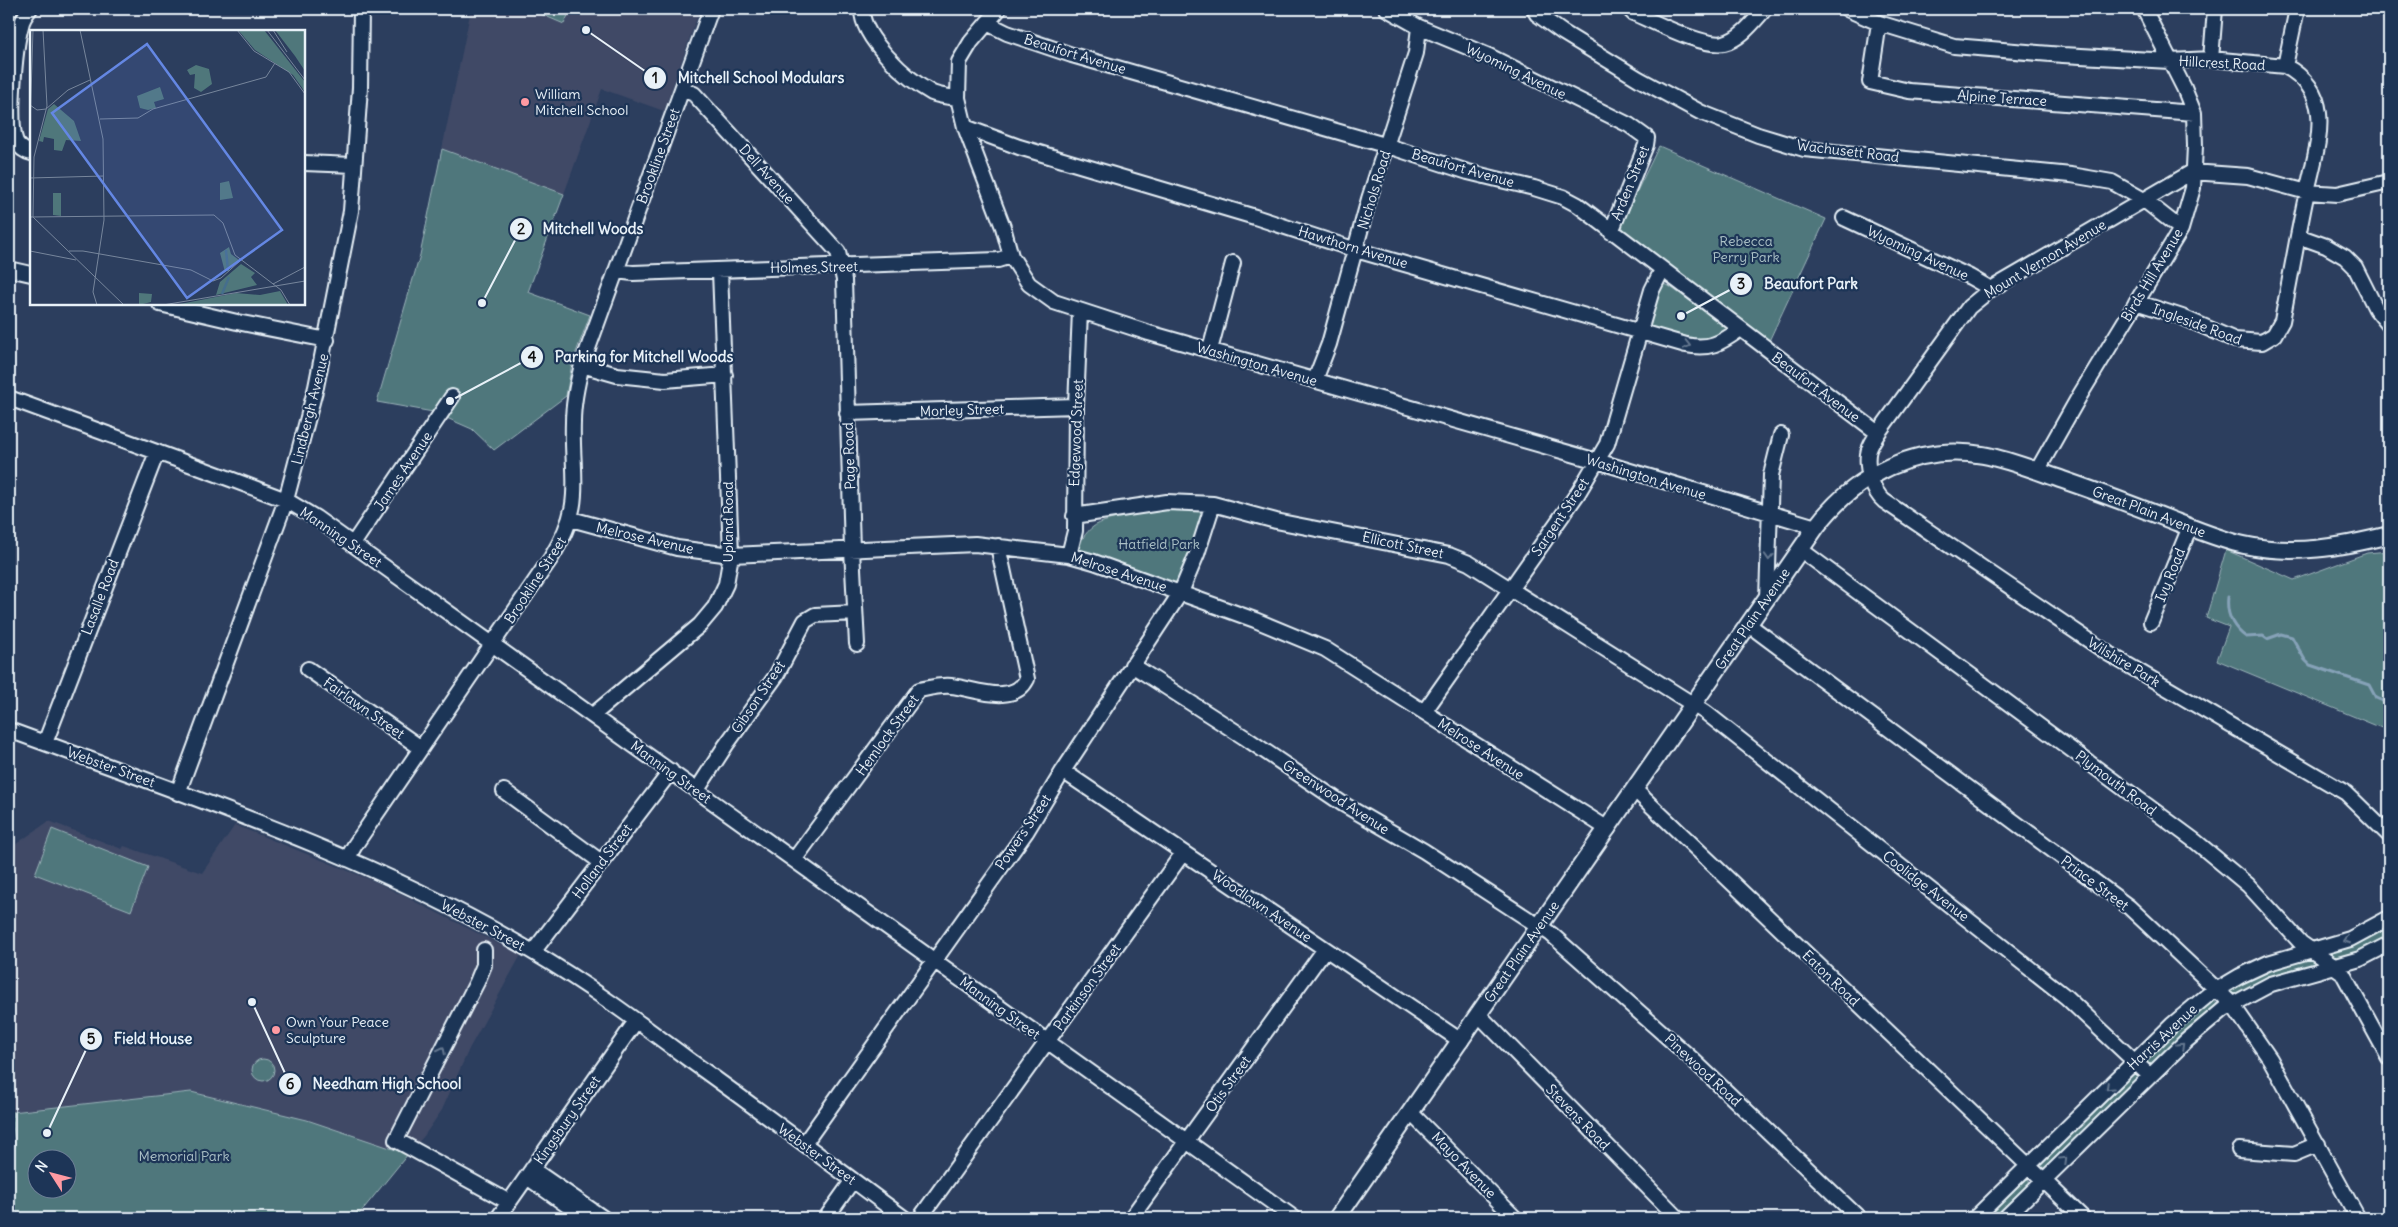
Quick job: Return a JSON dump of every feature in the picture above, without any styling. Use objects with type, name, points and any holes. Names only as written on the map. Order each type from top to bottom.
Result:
[{"type":"main road","name":"Great Plain Avenue","points":[[1337,1218],[1462,1041],[1816,527],[1846,494],[1871,476],[1910,459],[1945,453],[1992,457],[2037,471],[2244,545],[2301,551],[2328,549],[2389,535]]},
{"type":"street","points":[[30,9],[21,23],[17,44],[12,128],[17,143],[30,153]]},
{"type":"street","name":"Lindbergh Avenue","points":[[178,792],[286,500],[328,340],[351,212],[360,88],[361,9]]},
{"type":"street","name":"Brookline Street","points":[[348,860],[354,845],[552,558],[571,519],[576,484],[573,416],[582,365],[711,9]]},
{"type":"street","points":[[862,9],[870,34],[890,59],[918,84],[934,94],[958,98]]},
{"type":"street","name":"Washington Avenue","points":[[999,9],[958,62],[958,98],[965,127],[1003,227],[1011,256],[1029,284],[1054,302],[1210,350],[1597,461],[1816,527]]},
{"type":"street","name":"Wyoming Avenue","points":[[1387,9],[1420,27],[1489,56],[1644,134]]},
{"type":"street","name":"Wachusett Road","points":[[1534,9],[1562,32],[1639,79],[1700,112],[1767,138],[1804,149],[2061,174],[2112,182],[2144,200],[2181,229]]},
{"type":"street","points":[[1629,9],[1633,13],[1695,39],[1722,44],[1744,32],[1765,9]]},
{"type":"street","name":"Hillcrest Road","points":[[1847,9],[1879,23],[1954,46],[2170,61],[2211,60],[2285,66],[2305,80],[2316,98],[2320,116],[2319,140],[2298,236]]},
{"type":"street","name":"Birds Hill Avenue","points":[[2037,471],[2181,229],[2193,188],[2194,113],[2144,9]]},
{"type":"street","points":[[2211,60],[2214,9]]},
{"type":"street","points":[[2285,66],[2297,9]]},
{"type":"street","name":"Beaufort Avenue","points":[[987,23],[1007,33],[1072,55],[1388,146],[1468,172],[1563,197],[1578,205],[1611,232],[1878,433]]},
{"type":"street","name":"Alpine Terrace","points":[[1879,23],[1870,82],[1909,91],[2194,113]]},
{"type":"street","name":"Nichols Road","points":[[1315,380],[1329,344],[1370,199],[1388,146],[1397,109],[1416,54],[1420,27]]},
{"type":"street","name":"Dell Avenue","points":[[682,89],[694,94],[838,252],[843,267]]},
{"type":"street","name":"Hawthorn Avenue","points":[[965,127],[1019,147],[1246,214],[1356,250],[1699,348],[1720,343],[1740,330]]},
{"type":"street","name":"Arden Street","points":[[1611,232],[1646,145],[1647,138],[1644,134]]},
{"type":"street","points":[[305,164],[354,165]]},
{"type":"street","points":[[2192,172],[2248,176],[2307,192],[2337,194],[2389,182]]},
{"type":"street","name":"Mount Vernon Avenue","points":[[1871,476],[1868,455],[1878,433],[1969,307],[1991,289],[2192,172]]},
{"type":"street","name":"Wyoming Avenue","points":[[1844,218],[1970,277],[1991,289]]},
{"type":"street","points":[[2298,236],[2326,246],[2344,257],[2355,267],[2376,309],[2389,325]]},
{"type":"street","name":"Ingleside Road","points":[[2136,302],[2182,318],[2235,340],[2262,342],[2274,335],[2282,321],[2298,236]]},
{"type":"street","name":"Holmes Street","points":[[616,271],[633,273],[720,271],[760,267],[843,267],[998,260],[1011,256]]},
{"type":"street","points":[[1210,350],[1233,263]]},
{"type":"street","name":"Page Road","points":[[843,267],[852,550],[857,644]]},
{"type":"street","points":[[9,269],[30,274]]},
{"type":"street","name":"Sargent Street","points":[[1424,712],[1510,590],[1607,444],[1652,290],[1662,270]]},
{"type":"street","name":"Upland Road","points":[[593,715],[700,625],[715,607],[726,584],[731,555],[720,271]]},
{"type":"street","points":[[164,305],[328,340]]},
{"type":"street","name":"Edgewood Street","points":[[1069,555],[1075,531],[1076,406],[1080,311]]},
{"type":"street","points":[[582,365],[616,375],[665,380],[725,375]]},
{"type":"street","name":"James Avenue","points":[[353,544],[452,397]]},
{"type":"street","name":"Manning Street","points":[[9,398],[286,500],[353,544],[1294,1218]]},
{"type":"street","name":"Morley Street","points":[[847,413],[1076,406]]},
{"type":"street","points":[[1767,599],[1771,475],[1781,435]]},
{"type":"street","name":"Lasalle Road","points":[[45,743],[157,452]]},
{"type":"street","name":"Wilshire Park","points":[[1871,476],[1875,490],[1884,501],[2109,654],[2346,793],[2389,834]]},
{"type":"street","name":"Ellicott Street","points":[[1074,516],[1167,502],[1213,504],[1276,521],[1449,555],[1469,564],[1694,704]]},
{"type":"street","name":"Powers Street","points":[[804,1144],[1026,832],[1063,771],[1181,592],[1197,554],[1213,504]]},
{"type":"street","name":"Melrose Avenue","points":[[571,519],[677,548],[731,555],[938,545],[998,546],[1069,555],[1094,562],[1181,592],[1313,643],[1608,829]]},
{"type":"street","name":"Ivy Road","points":[[2151,622],[2190,527]]},
{"type":"street","name":"Hemlock Street","points":[[794,860],[920,690],[950,686],[986,694],[1011,692],[1023,686],[1027,679],[998,546]]},
{"type":"street","name":"Plymouth Road","points":[[1801,550],[2207,851],[2248,885],[2298,940],[2334,966],[2344,976],[2389,1058]]},
{"type":"street","name":"Gibson Street","points":[[697,790],[726,745],[776,676],[805,621],[815,616],[855,613]]},
{"type":"street","name":"Prince Street","points":[[1748,625],[2129,907],[2232,1004],[2270,1059],[2358,1218]]},
{"type":"street","name":"Greenwood Avenue","points":[[1132,665],[1343,804],[1424,851],[1541,927]]},
{"type":"street","name":"Fairlawn Street","points":[[308,669],[420,748]]},
{"type":"street","name":"Coolidge Avenue","points":[[1694,704],[2059,990],[2150,1076]]},
{"type":"street","name":"Webster Street","points":[[9,730],[178,792],[348,860],[442,903],[533,952],[636,1021],[904,1218]]},
{"type":"street","name":"Holland Street","points":[[533,952],[671,771]]},
{"type":"street","name":"Woodlawn Avenue","points":[[1063,771],[1462,1041]]},
{"type":"street","name":"Eaton Road","points":[[1635,790],[2027,1167],[2044,1180],[2084,1218]]},
{"type":"street","points":[[504,791],[601,862]]},
{"type":"street","name":"Parkinson Street","points":[[920,1218],[1183,853]]},
{"type":"street","name":"Harris Avenue","points":[[1975,1218],[2186,1012],[2216,990],[2268,962],[2356,937],[2389,918]]},
{"type":"street","name":"Pinewood Road","points":[[1541,927],[1692,1059],[1859,1218]]},
{"type":"street","name":"Harris Avenue","points":[[2004,1218],[2201,1027],[2232,1004],[2278,981],[2367,956],[2389,944]]},
{"type":"street","name":"Otis Street","points":[[1131,1218],[1325,949]]},
{"type":"street","points":[[484,950],[484,965],[477,982],[396,1140],[509,1202]]},
{"type":"street","name":"Stevens Road","points":[[1479,1015],[1678,1218]]},
{"type":"street","name":"Kingsbury Street","points":[[498,1218],[636,1021]]},
{"type":"street","name":"Mayo Avenue","points":[[1411,1113],[1516,1218]]},
{"type":"street","points":[[2239,1150],[2294,1154],[2318,1144]]},
{"type":"street","points":[[529,1173],[585,1218]]},
{"type":"street","points":[[529,1173],[603,1218]]},
{"type":"street","points":[[826,1218],[852,1180]]},
{"type":"shaded area","name":"William Mitchell School","points":[[471,9],[700,9],[664,111],[602,89],[564,194],[442,149]]},
{"type":"shaded area","points":[[49,821],[122,849],[124,846],[202,873],[235,825],[376,882],[521,955],[469,1049],[442,1110],[424,1136],[408,1154],[307,1120],[191,1092],[9,1112],[9,1092],[11,1092],[9,1066],[9,849]]},
{"type":"green space","points":[[529,9],[571,9],[564,24]]},
{"type":"green space","name":"Rebecca Perry Park","points":[[1659,146],[1826,219],[1769,341],[1623,229],[1622,222]]},
{"type":"green space","points":[[442,149],[564,194],[528,292],[590,315],[572,363],[566,396],[494,450],[472,429],[433,412],[377,402],[420,255]]},
{"type":"green space","points":[[1663,284],[1669,286],[1729,329],[1709,343],[1689,340],[1647,326]]},
{"type":"green space","name":"Hatfield Park","points":[[1187,508],[1200,511],[1204,519],[1193,552],[1178,582],[1170,584],[1086,555],[1079,549],[1086,534],[1100,523],[1138,514]]},
{"type":"green space","points":[[2226,550],[2294,580],[2367,553],[2389,551],[2389,731],[2217,660],[2229,627],[2206,618]]},
{"type":"green space","points":[[52,829],[148,867],[131,911],[35,874]]},
{"type":"green space","points":[[2389,923],[2389,938],[2339,961],[2330,957],[2332,951]]},
{"type":"green space","points":[[2310,955],[2315,960],[2314,966],[2238,995],[2232,996],[2228,992],[2228,989],[2247,977]]},
{"type":"green space","points":[[2213,999],[2217,1004],[2214,1010],[2152,1065],[2144,1061],[2173,1030]]},
{"type":"green space","points":[[263,1059],[271,1062],[274,1070],[271,1078],[263,1081],[255,1078],[252,1070],[255,1062]]},
{"type":"green space","points":[[2134,1071],[2137,1072],[2139,1078],[2044,1172],[2036,1166]]},
{"type":"green space","name":"Memorial Park","points":[[191,1092],[307,1120],[408,1154],[356,1218],[9,1218],[9,1148],[15,1147],[12,1112]]},
{"type":"green space","points":[[2024,1178],[2029,1180],[2030,1187],[1998,1218],[1981,1218]]},
{"type":"waterway","points":[[2228,597],[2228,609],[2231,620],[2246,637],[2263,636],[2267,639],[2281,634],[2292,637],[2305,660],[2310,665],[2369,685],[2376,698],[2389,704]]},
{"type":"place","name":"Mitchell School Modulars","points":[[586,30]]},
{"type":"place","name":"William Mitchell School","points":[[525,102]]},
{"type":"place","name":"Mitchell Woods","points":[[482,303]]},
{"type":"place","name":"Beaufort Park","points":[[1681,316]]},
{"type":"place","name":"Parking for Mitchell Woods","points":[[450,401]]},
{"type":"place","name":"Needham High School","points":[[252,1002]]},
{"type":"place","name":"Own Your Peace Sculpture","points":[[276,1030]]},
{"type":"place","name":"Field House","points":[[47,1133]]}]
